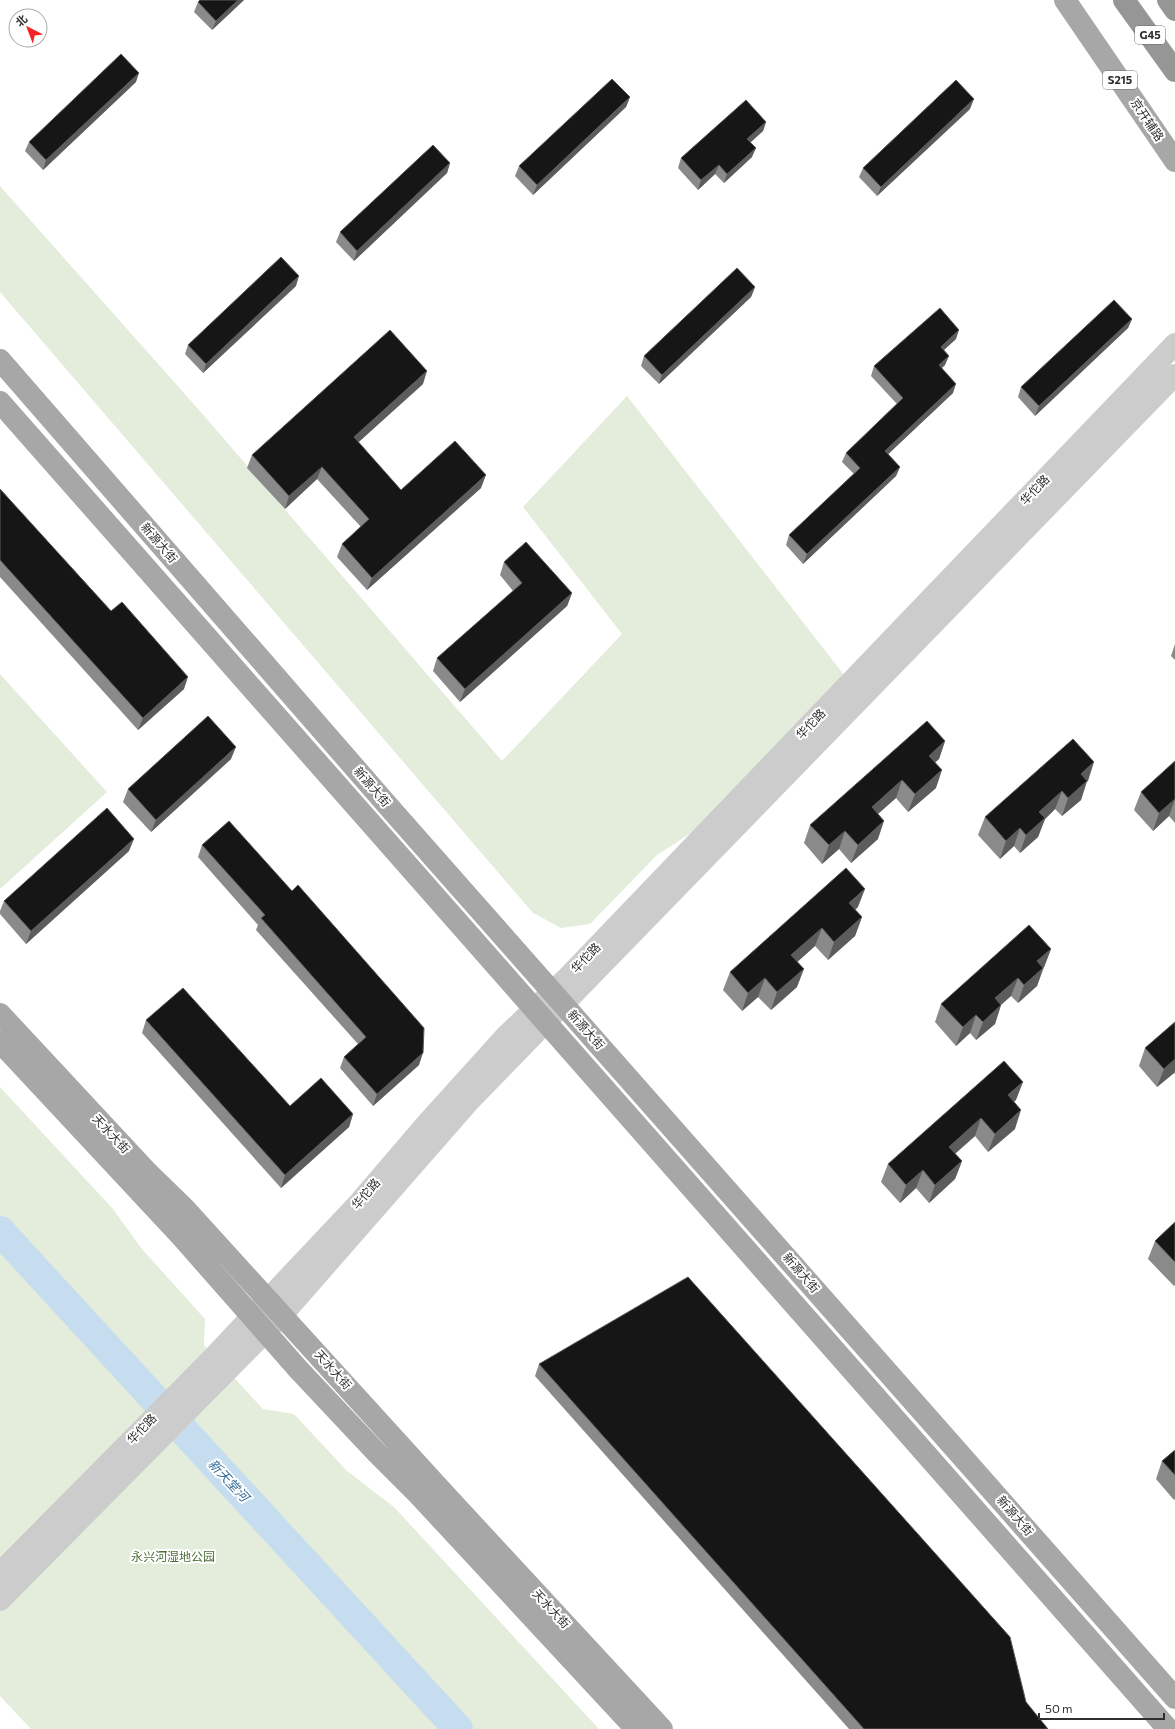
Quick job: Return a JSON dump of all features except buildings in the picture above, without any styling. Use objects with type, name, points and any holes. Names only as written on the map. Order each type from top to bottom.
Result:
[{"type":"highway","name":"G45","points":[[1124,0],[1175,70]]},
{"type":"highway","points":[[1168,0],[1175,10]]},
{"type":"main road","name":"京开辅路","points":[[1065,0],[1175,161]]},
{"type":"main road","name":"新源大街","points":[[0,360],[558,999],[1175,1698]]},
{"type":"main road","name":"新源大街","points":[[0,402],[1166,1728]]},
{"type":"main road","name":"天水大街","points":[[0,1014],[137,1162],[185,1209],[437,1486],[662,1729]]},
{"type":"main road","name":"天水大街","points":[[0,1042],[182,1237],[265,1332],[376,1452],[418,1494],[636,1729]]},
{"type":"street","name":"华佗路","points":[[558,999],[1175,344]]},
{"type":"street","name":"华佗路","points":[[0,1600],[134,1451],[214,1370],[265,1332],[282,1315],[470,1100],[540,1015],[558,999],[1175,375]]},
{"type":"street","name":"华佗路","points":[[214,1370],[251,1316],[359,1203],[430,1120],[505,1037],[540,1015]]},
{"type":"street","name":"华佗路","points":[[0,1573],[134,1451]]},
{"type":"green space","points":[[0,186],[199,410],[502,761],[622,634],[523,507],[627,396],[848,680],[727,810],[657,855],[590,924],[561,928],[533,913],[0,292]]},
{"type":"green space","points":[[0,674],[107,792],[0,889]]},
{"type":"green space","name":"永兴河湿地公园","points":[[0,1087],[113,1209],[141,1248],[205,1319],[204,1345],[263,1409],[294,1414],[347,1471],[394,1507],[599,1729],[31,1729],[0,1696]]},
{"type":"waterway","name":"新天堂河","points":[[0,1231],[458,1729]]}]
